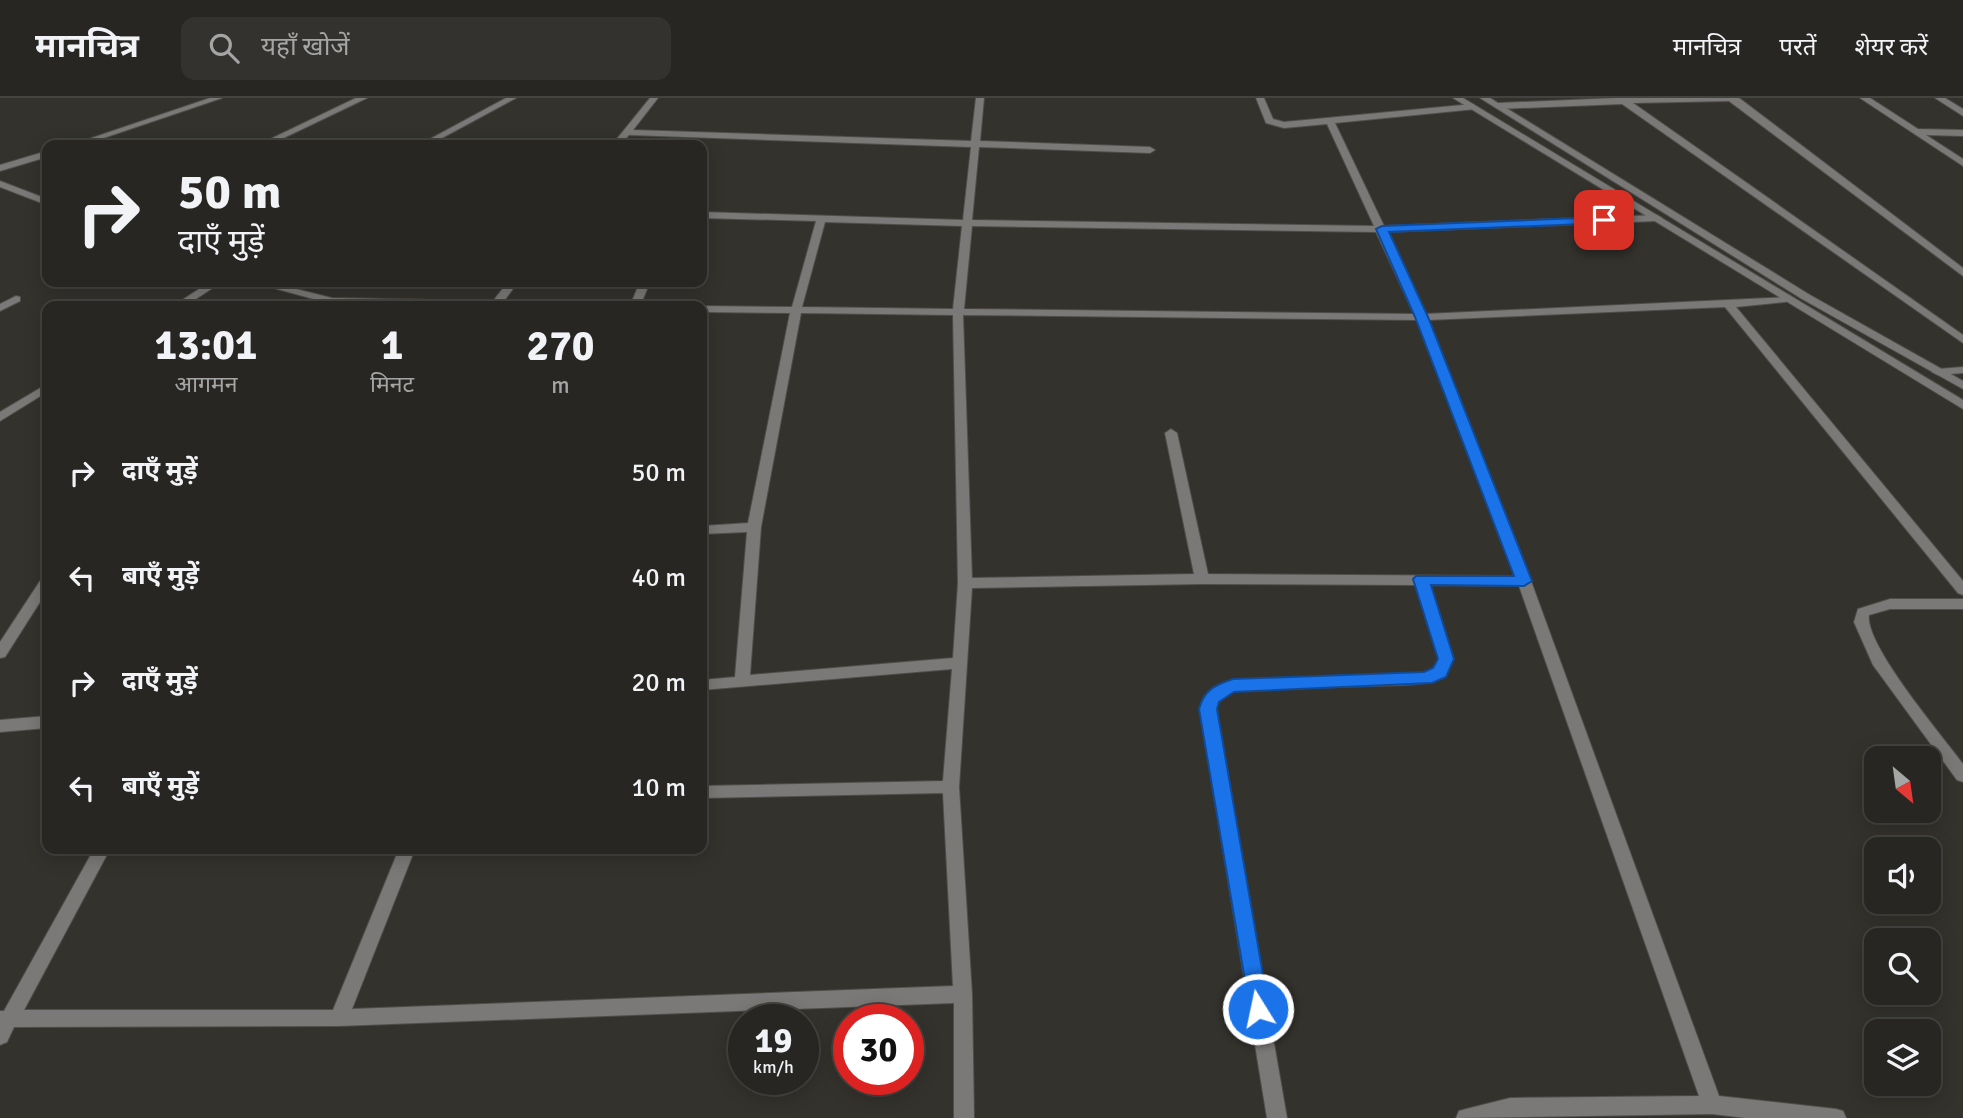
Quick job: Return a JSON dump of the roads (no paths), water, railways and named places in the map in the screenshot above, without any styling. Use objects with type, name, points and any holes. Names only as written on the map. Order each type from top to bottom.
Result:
[{"type":"street","points":[[90,140],[218,98]]},
{"type":"street","points":[[273,140],[363,98]]},
{"type":"street","points":[[432,140],[512,98]]},
{"type":"street","points":[[620,140],[654,98]]},
{"type":"street","points":[[964,1118],[963,994],[951,787],[965,583],[958,313],[965,223],[977,143],[980,98]]},
{"type":"street","points":[[1260,98],[1267,118],[1274,124],[1284,125],[1473,107]]},
{"type":"street","points":[[1457,98],[1963,405]]},
{"type":"street","points":[[1484,98],[1806,297],[1963,386]]},
{"type":"street","points":[[1498,106],[1622,99],[1733,98],[1963,274]]},
{"type":"street","points":[[1864,98],[1963,163]]},
{"type":"street","points":[[1939,98],[1963,113]]},
{"type":"street","points":[[1622,99],[1963,340]]},
{"type":"street","points":[[1329,120],[1421,317],[1524,581],[1712,1105]]},
{"type":"street","points":[[626,132],[1150,150]]},
{"type":"street","points":[[1916,132],[1963,133]]},
{"type":"street","points":[[0,168],[42,155]]},
{"type":"street","points":[[0,184],[42,200]]},
{"type":"street","points":[[707,215],[965,223],[1382,229],[1657,218]]},
{"type":"street","points":[[742,683],[754,527],[796,311],[821,220]]},
{"type":"street","points":[[186,301],[209,287]]},
{"type":"street","points":[[276,287],[332,301]]},
{"type":"street","points":[[0,308],[16,299]]},
{"type":"street","points":[[707,309],[1421,317],[1728,304],[1785,299]]},
{"type":"street","points":[[1728,304],[1963,590]]},
{"type":"street","points":[[1938,372],[1963,370]]},
{"type":"street","points":[[1,417],[42,390]]},
{"type":"street","points":[[1171,433],[1202,579]]},
{"type":"street","points":[[707,530],[754,527]]},
{"type":"street","points":[[965,583],[1202,579],[1524,581]]},
{"type":"street","points":[[1277,1118],[1208,709],[1211,699],[1219,691],[1233,685],[1407,680],[1440,673],[1446,659],[1421,579]]},
{"type":"street","points":[[0,653],[42,589]]},
{"type":"street","points":[[1963,604],[1890,604],[1863,611],[1861,622],[1878,661],[1963,776]]},
{"type":"street","points":[[707,685],[958,663]]},
{"type":"street","points":[[0,726],[42,722]]},
{"type":"street","points":[[707,792],[951,787]]},
{"type":"street","points":[[0,1036],[5,1018],[99,854]]},
{"type":"street","points":[[340,1018],[405,854]]},
{"type":"street","points":[[5,1018],[340,1018],[963,994]]},
{"type":"street","points":[[1466,1118],[1510,1107],[1712,1105],[1836,1118]]}]
